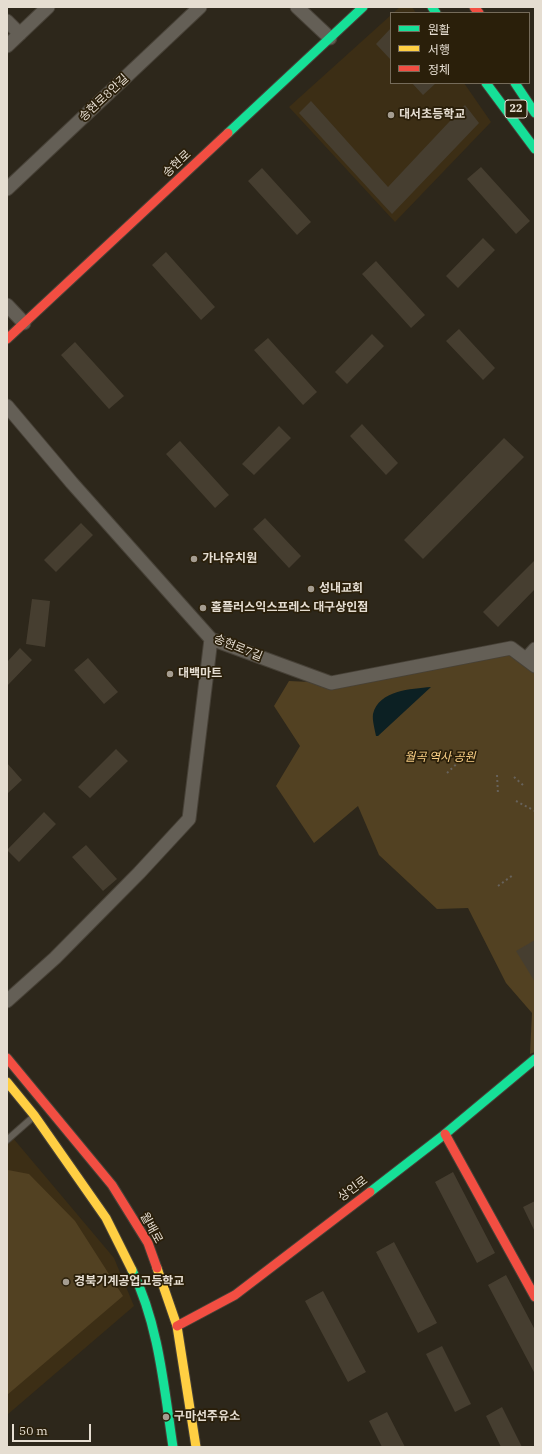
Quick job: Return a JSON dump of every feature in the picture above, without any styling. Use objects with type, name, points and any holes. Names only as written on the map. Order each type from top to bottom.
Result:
[{"type":"main road","name":"송현로","points":[[7,339],[363,7]]},
{"type":"main road","points":[[487,84],[535,149]]},
{"type":"main road","name":"22","points":[[499,84],[535,136]]},
{"type":"main road","name":"22","points":[[515,84],[535,113]]},
{"type":"main road","name":"월배로","points":[[7,1058],[112,1185],[148,1243],[176,1326],[196,1447]]},
{"type":"main road","name":"상인로","points":[[176,1326],[235,1294],[446,1134],[535,1059]]},
{"type":"main road","points":[[7,1082],[34,1115],[106,1218],[135,1276],[150,1316],[173,1447]]},
{"type":"main road","points":[[446,1134],[535,1297]]},
{"type":"street","points":[[7,46],[48,7]]},
{"type":"street","name":"송현로8안길","points":[[7,190],[200,7]]},
{"type":"street","points":[[297,7],[330,38]]},
{"type":"street","points":[[7,21],[20,34]]},
{"type":"street","points":[[7,305],[24,323]]},
{"type":"street","name":"송현로7길","points":[[7,406],[72,483],[211,639],[331,683],[511,648],[530,662]]},
{"type":"street","points":[[7,1001],[55,958],[139,874],[189,819],[211,639]]},
{"type":"street","points":[[530,662],[535,649]]},
{"type":"lane","points":[[7,1140],[34,1115]]},
{"type":"path","points":[[447,773],[468,753]]},
{"type":"path","points":[[497,774],[498,794]]},
{"type":"path","points":[[514,777],[523,785]]},
{"type":"path","points":[[516,801],[535,811]]},
{"type":"path","points":[[498,886],[513,875]]},
{"type":"shaded area","points":[[400,7],[412,7],[415,12],[394,12]]},
{"type":"shaded area","name":"대서초등학교","points":[[390,16],[390,84],[465,84],[491,122],[395,222],[289,107]]},
{"type":"shaded area","name":"경북기계공업고등학교","points":[[7,1131],[114,1258],[134,1306],[7,1415]]},
{"type":"green space","name":"월곡 역사 공원","points":[[511,648],[535,666],[535,1052],[530,1054],[532,1013],[506,983],[468,908],[437,909],[379,855],[358,806],[314,843],[276,786],[300,746],[274,706],[289,681],[331,683]]},
{"type":"green space","name":"경북기계공업고등학교","points":[[8,1170],[29,1174],[75,1221],[123,1296],[7,1395]]},
{"type":"water","points":[[431,687],[378,736],[376,736],[373,714],[376,706],[382,700],[397,692]]},
{"type":"building","points":[[390,29],[390,59],[376,44]]},
{"type":"building","points":[[413,84],[435,84],[423,95]]},
{"type":"building","points":[[311,101],[388,187],[465,105],[479,123],[392,214],[299,113]]},
{"type":"building","points":[[481,167],[530,221],[516,234],[467,179]]},
{"type":"building","points":[[262,168],[311,222],[297,235],[248,181]]},
{"type":"building","points":[[483,238],[495,250],[458,288],[446,276]]},
{"type":"building","points":[[166,252],[215,307],[201,320],[152,265]]},
{"type":"building","points":[[376,261],[425,315],[411,328],[362,274]]},
{"type":"building","points":[[459,329],[495,368],[483,380],[446,341]]},
{"type":"building","points":[[372,334],[384,346],[347,384],[335,372]]},
{"type":"building","points":[[268,338],[317,392],[303,405],[254,350]]},
{"type":"building","points":[[75,342],[124,396],[109,409],[61,355]]},
{"type":"building","points":[[362,424],[398,463],[386,475],[350,436]]},
{"type":"building","points":[[279,426],[291,438],[254,475],[242,464]]},
{"type":"building","points":[[504,438],[524,457],[423,559],[404,540]]},
{"type":"building","points":[[180,441],[229,495],[215,508],[166,454]]},
{"type":"building","points":[[265,518],[301,556],[289,568],[253,529]]},
{"type":"building","points":[[81,523],[93,535],[56,572],[44,560]]},
{"type":"building","points":[[535,560],[535,589],[498,627],[483,612]]},
{"type":"building","points":[[32,599],[50,601],[45,647],[26,644]]},
{"type":"building","points":[[20,648],[32,660],[7,686],[7,662]]},
{"type":"building","points":[[88,658],[118,692],[104,704],[74,670]]},
{"type":"building","points":[[116,749],[128,761],[90,798],[78,787]]},
{"type":"building","points":[[7,763],[22,780],[7,794]]},
{"type":"building","points":[[44,812],[56,824],[19,862],[7,850]]},
{"type":"building","points":[[86,845],[117,879],[103,891],[72,857]]},
{"type":"building","points":[[535,940],[535,982],[516,951]]},
{"type":"building","points":[[453,1172],[495,1253],[477,1263],[435,1182]]},
{"type":"building","points":[[535,1201],[535,1232],[523,1207]]},
{"type":"building","points":[[394,1242],[437,1323],[418,1333],[376,1252]]},
{"type":"building","points":[[506,1275],[535,1330],[535,1374],[488,1285]]},
{"type":"building","points":[[323,1291],[366,1372],[348,1382],[305,1301]]},
{"type":"building","points":[[442,1346],[471,1404],[455,1412],[426,1354]]},
{"type":"building","points":[[502,1407],[522,1447],[501,1447],[486,1416]]},
{"type":"building","points":[[387,1412],[405,1447],[382,1447],[369,1421]]},
{"type":"traffic: fast","points":[[228,133],[363,7]]},
{"type":"traffic: fast","points":[[432,7],[435,12]]},
{"type":"traffic: fast","points":[[487,84],[535,149]]},
{"type":"traffic: fast","points":[[516,84],[535,113]]},
{"type":"traffic: fast","points":[[370,1192],[445,1134],[535,1059]]},
{"type":"traffic: fast","points":[[132,1270],[149,1313],[159,1357],[173,1447]]},
{"type":"traffic: slow","points":[[7,1082],[34,1115],[106,1218],[132,1270]]},
{"type":"traffic: slow","points":[[157,1268],[177,1326],[196,1447]]},
{"type":"traffic: jam","points":[[474,7],[478,12]]},
{"type":"traffic: jam","points":[[7,339],[228,133]]},
{"type":"traffic: jam","points":[[7,1058],[112,1185],[148,1243],[157,1268]]},
{"type":"traffic: jam","points":[[445,1134],[535,1297]]},
{"type":"traffic: jam","points":[[177,1326],[235,1295],[370,1192]]},
{"type":"place","name":"대서초등학교","points":[[391,115]]},
{"type":"place","name":"가나유치원","points":[[194,559]]},
{"type":"place","name":"성내교회","points":[[311,589]]},
{"type":"place","name":"홈플러스익스프레스 대구상인점","points":[[203,608]]},
{"type":"place","name":"대백마트","points":[[170,674]]},
{"type":"place","name":"경북기계공업고등학교","points":[[66,1282]]},
{"type":"place","name":"구마선주유소","points":[[166,1417]]}]
